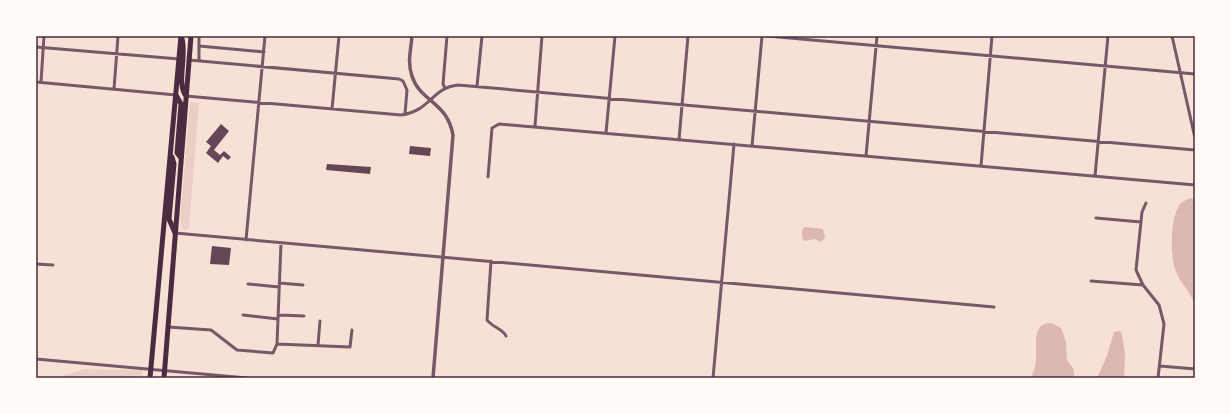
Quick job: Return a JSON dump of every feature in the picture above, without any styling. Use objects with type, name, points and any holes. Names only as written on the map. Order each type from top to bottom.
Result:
[{"type":"highway","points":[[150,378],[181,36]]},
{"type":"highway","points":[[181,36],[185,49],[181,88],[186,96]]},
{"type":"highway","points":[[188,36],[190,46]]},
{"type":"highway","points":[[164,378],[191,36]]},
{"type":"highway","points":[[176,95],[181,104],[177,153],[181,158]]},
{"type":"highway","points":[[171,154],[174,164],[169,219],[175,233]]},
{"type":"street","points":[[41,82],[44,36]]},
{"type":"street","points":[[114,88],[118,36]]},
{"type":"street","points":[[199,36],[199,61]]},
{"type":"street","points":[[246,240],[265,36]]},
{"type":"street","points":[[332,109],[338,36]]},
{"type":"street","points":[[412,36],[410,67],[411,75],[418,87],[443,110],[449,120],[453,135],[433,378]]},
{"type":"street","points":[[445,88],[443,84],[447,36]]},
{"type":"street","points":[[477,86],[482,36]]},
{"type":"street","points":[[535,126],[542,36]]},
{"type":"street","points":[[606,133],[615,36]]},
{"type":"street","points":[[679,140],[688,36]]},
{"type":"street","points":[[752,146],[762,36]]},
{"type":"street","points":[[767,36],[1195,74]]},
{"type":"street","points":[[866,156],[877,36]]},
{"type":"street","points":[[981,166],[992,36]]},
{"type":"street","points":[[1095,176],[1108,36]]},
{"type":"street","points":[[1172,36],[1195,138]]},
{"type":"street","points":[[199,46],[264,52]]},
{"type":"street","points":[[36,47],[179,59]]},
{"type":"street","points":[[189,60],[396,78],[403,81],[407,90],[405,114]]},
{"type":"street","points":[[36,82],[114,88],[176,95]]},
{"type":"street","points":[[186,96],[405,114],[422,109],[445,88],[458,85],[477,86],[1195,150]]},
{"type":"street","points":[[488,177],[492,128],[499,124],[1195,185]]},
{"type":"street","points":[[713,378],[734,144]]},
{"type":"street","points":[[1146,203],[1142,212],[1136,270],[1143,286],[1159,305],[1164,324],[1158,378]]},
{"type":"street","points":[[1096,218],[1141,222]]},
{"type":"street","points":[[175,233],[443,256],[994,307]]},
{"type":"street","points":[[168,326],[211,330],[237,350],[273,353],[278,344],[281,243]]},
{"type":"street","points":[[491,261],[487,320],[490,325],[505,333],[506,336]]},
{"type":"street","points":[[36,264],[54,265]]},
{"type":"street","points":[[1091,280],[1143,286]]},
{"type":"street","points":[[248,284],[303,285]]},
{"type":"street","points":[[279,314],[304,316]]},
{"type":"street","points":[[244,315],[278,319]]},
{"type":"street","points":[[318,345],[320,321]]},
{"type":"street","points":[[278,344],[318,345],[350,348],[352,330]]},
{"type":"street","points":[[36,359],[247,378]]},
{"type":"street","points":[[1160,366],[1195,369]]},
{"type":"shaded area","points":[[190,102],[199,103],[189,228],[187,230],[189,231],[183,229],[180,221]]},
{"type":"shaded area","points":[[1190,198],[1195,199],[1195,307],[1191,296],[1177,274],[1172,254],[1173,225],[1177,209],[1181,203]]},
{"type":"shaded area","points":[[805,227],[823,229],[825,238],[820,242],[815,239],[804,241],[802,233]]},
{"type":"shaded area","points":[[1052,323],[1061,328],[1066,342],[1067,360],[1073,368],[1075,378],[1031,378],[1036,362],[1036,336],[1038,330],[1045,324]]},
{"type":"shaded area","points":[[1121,331],[1125,353],[1124,378],[1097,378],[1107,356],[1114,332]]},
{"type":"shaded area","points":[[84,369],[143,370],[142,378],[56,378]]},
{"type":"building","points":[[221,124],[229,131],[214,150],[220,155],[224,151],[231,157],[228,160],[223,156],[218,163],[206,153],[211,146],[206,142]]},
{"type":"building","points":[[410,146],[431,148],[430,156],[409,154]]},
{"type":"building","points":[[327,164],[371,167],[370,174],[326,170]]},
{"type":"building","points":[[212,246],[231,248],[229,265],[210,264]]}]
